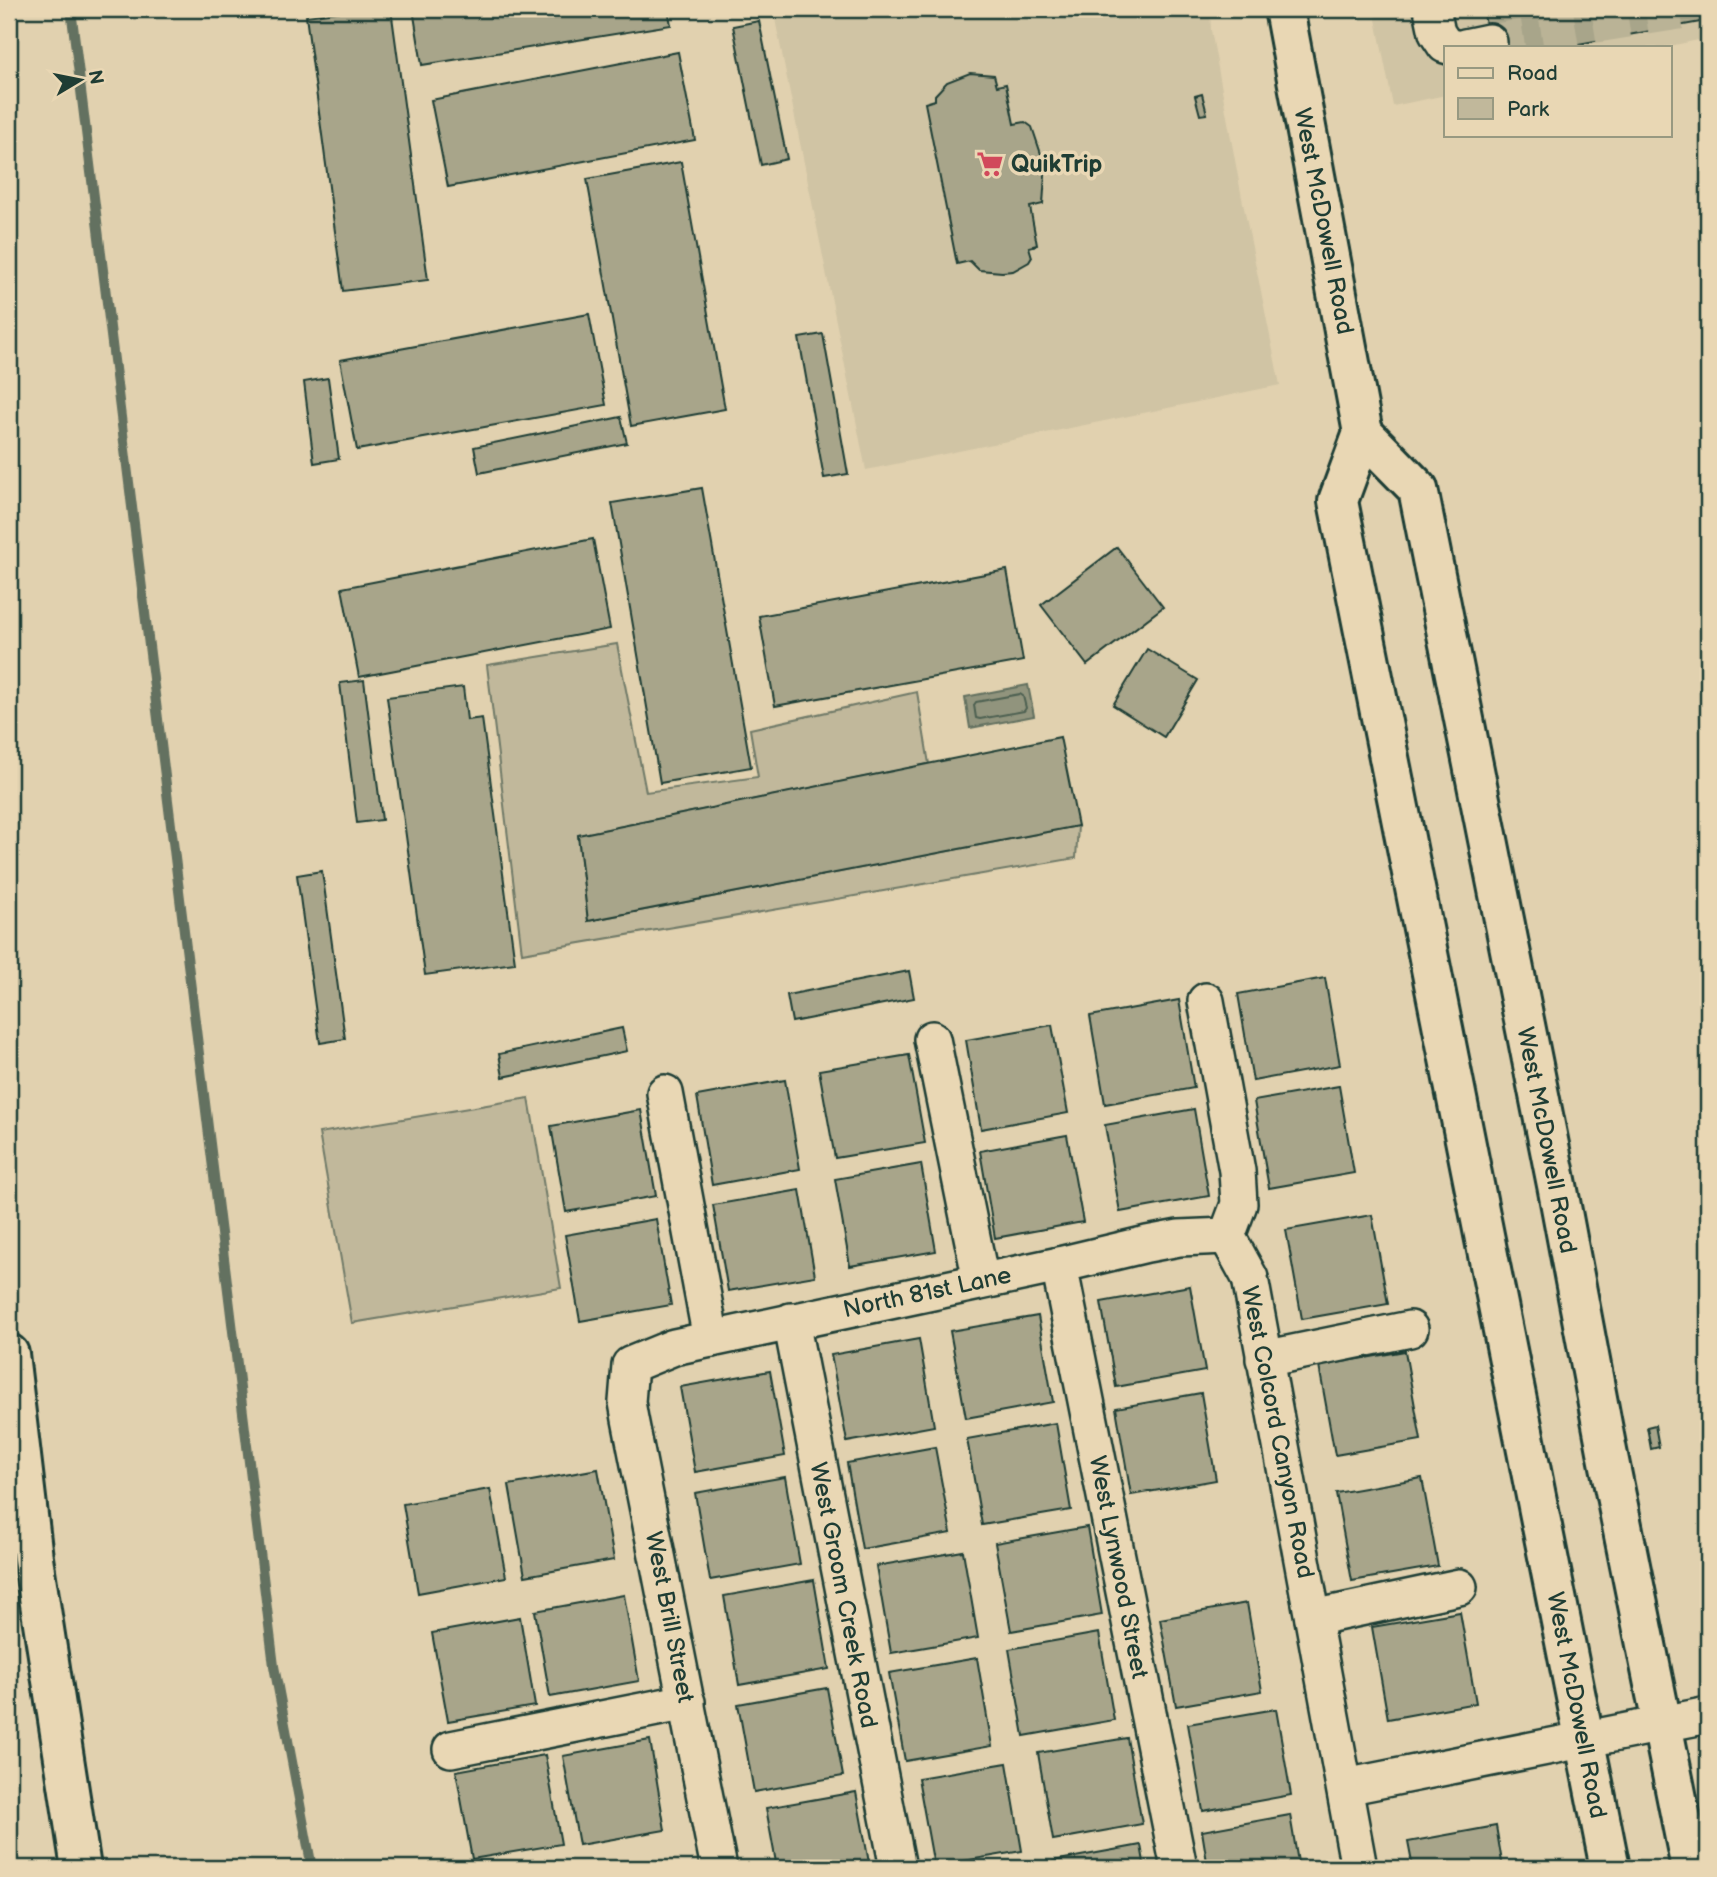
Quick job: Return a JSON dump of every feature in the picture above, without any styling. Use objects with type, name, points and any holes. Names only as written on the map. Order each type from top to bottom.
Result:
[{"type":"main road","name":"West McDowell Road","points":[[1284,9],[1363,433],[1338,501],[1610,1868]]},
{"type":"main road","name":"West McDowell Road","points":[[1363,433],[1418,489],[1691,1868]]},
{"type":"main road","points":[[9,1354],[33,1558],[80,1868]]},
{"type":"street","points":[[1432,9],[1437,33],[1448,46]]},
{"type":"street","points":[[1206,1001],[1237,1171],[1238,1204],[1227,1236]]},
{"type":"street","points":[[932,1039],[981,1280]]},
{"type":"street","points":[[665,1093],[711,1339]]},
{"type":"street","name":"North 81st Lane","points":[[630,1365],[674,1347],[791,1321],[1179,1238],[1227,1236]]},
{"type":"street","name":"West Colcord Canyon Road","points":[[1227,1236],[1250,1278],[1359,1868]]},
{"type":"street","name":"West Lynwood Street","points":[[1059,1265],[1179,1868]]},
{"type":"street","name":"West Groom Creek Road","points":[[791,1321],[898,1868]]},
{"type":"street","points":[[1264,1359],[1410,1329]]},
{"type":"street","name":"West Brill Street","points":[[630,1365],[627,1402],[719,1868]]},
{"type":"street","points":[[1313,1618],[1459,1587]]},
{"type":"street","points":[[450,1749],[687,1702]]},
{"type":"street","points":[[1345,1787],[1708,1715]]},
{"type":"shaded area","points":[[773,9],[1210,9],[1211,30],[1242,198],[1280,385],[866,470]]},
{"type":"shaded area","points":[[1374,9],[1708,9],[1708,38],[1670,46],[1444,46],[1444,95],[1393,106]]},
{"type":"green space","points":[[617,644],[646,792],[758,777],[750,729],[917,692],[929,764],[578,835],[588,921],[1078,826],[1076,858],[522,953],[487,665]]},
{"type":"green space","points":[[529,1098],[561,1288],[352,1323],[319,1133]]},
{"type":"water","points":[[1028,685],[1034,716],[970,728],[965,697]]},
{"type":"building","points":[[360,9],[391,9],[428,280],[343,291],[306,16]]},
{"type":"building","points":[[413,9],[668,9],[671,25],[422,65]]},
{"type":"building","points":[[1483,9],[1704,9],[1706,21],[1568,46],[1490,46]]},
{"type":"building","points":[[759,21],[787,159],[761,165],[733,26]]},
{"type":"building","points":[[678,52],[695,140],[448,187],[431,100]]},
{"type":"building","name":"QuikTrip","points":[[970,73],[994,75],[997,86],[1006,84],[1014,124],[1025,122],[1032,127],[1041,154],[1045,175],[1043,204],[1030,207],[1037,245],[1029,247],[1032,257],[1029,262],[1013,271],[979,270],[970,261],[957,264],[925,103],[935,100],[935,95],[947,82]]},
{"type":"building","points":[[1202,94],[1207,114],[1200,115],[1195,96]]},
{"type":"building","points":[[681,162],[725,409],[631,426],[587,179]]},
{"type":"building","points":[[589,314],[606,405],[357,450],[340,360]]},
{"type":"building","points":[[823,334],[848,474],[824,478],[799,338]]},
{"type":"building","points":[[328,378],[339,459],[314,463],[304,382]]},
{"type":"building","points":[[621,417],[627,443],[479,473],[474,447]]},
{"type":"building","points":[[702,488],[751,767],[660,783],[612,503]]},
{"type":"building","points":[[593,539],[610,629],[359,677],[342,588]]},
{"type":"building","points":[[1117,547],[1163,607],[1087,665],[1041,605]]},
{"type":"building","points":[[1007,570],[1023,661],[775,706],[759,616]]},
{"type":"building","points":[[1147,649],[1198,680],[1164,737],[1113,705]]},
{"type":"building","points":[[364,680],[382,820],[357,823],[340,683]]},
{"type":"building","points":[[463,687],[467,720],[482,718],[515,963],[425,975],[387,697]]},
{"type":"building","points":[[1060,737],[1078,826],[588,921],[578,835]]},
{"type":"building","points":[[322,871],[345,1039],[320,1043],[297,875]]},
{"type":"building","points":[[909,971],[914,998],[792,1022],[787,995]]},
{"type":"building","points":[[1325,978],[1340,1065],[1253,1081],[1238,994]]},
{"type":"building","points":[[1179,1000],[1194,1088],[1105,1104],[1090,1016]]},
{"type":"building","points":[[1052,1025],[1068,1113],[981,1129],[966,1040]]},
{"type":"building","points":[[622,1028],[627,1051],[503,1077],[499,1054]]},
{"type":"building","points":[[909,1055],[925,1143],[835,1158],[819,1070]]},
{"type":"building","points":[[785,1080],[800,1169],[712,1185],[697,1096]]},
{"type":"building","points":[[1339,1086],[1354,1173],[1269,1188],[1254,1101]]},
{"type":"building","points":[[1194,1109],[1209,1196],[1120,1212],[1105,1125]]},
{"type":"building","points":[[641,1110],[656,1196],[566,1212],[551,1126]]},
{"type":"building","points":[[1067,1135],[1083,1222],[995,1238],[980,1151]]},
{"type":"building","points":[[921,1164],[936,1251],[850,1266],[835,1179]]},
{"type":"building","points":[[800,1190],[815,1276],[728,1291],[713,1205]]},
{"type":"building","points":[[1372,1215],[1388,1304],[1302,1319],[1286,1230]]},
{"type":"building","points":[[656,1219],[671,1305],[580,1321],[565,1235]]},
{"type":"building","points":[[1190,1286],[1205,1371],[1116,1387],[1101,1302]]},
{"type":"building","points":[[1038,1316],[1053,1402],[966,1418],[950,1331]]},
{"type":"building","points":[[919,1339],[934,1426],[847,1442],[831,1355]]},
{"type":"building","points":[[1405,1351],[1421,1440],[1335,1455],[1319,1366]]},
{"type":"building","points":[[770,1371],[785,1456],[695,1472],[680,1387]]},
{"type":"building","points":[[1201,1393],[1216,1480],[1131,1495],[1116,1408]]},
{"type":"building","points":[[1056,1423],[1071,1510],[982,1525],[967,1439]]},
{"type":"building","points":[[1655,1425],[1659,1447],[1651,1449],[1647,1427]]},
{"type":"building","points":[[935,1447],[951,1533],[862,1549],[847,1463]]},
{"type":"building","points":[[598,1469],[614,1560],[525,1576],[509,1485]]},
{"type":"building","points":[[785,1477],[800,1564],[710,1580],[695,1493]]},
{"type":"building","points":[[1422,1478],[1438,1566],[1352,1581],[1336,1493]]},
{"type":"building","points":[[490,1489],[506,1577],[418,1593],[403,1504]]},
{"type":"building","points":[[1087,1527],[1102,1615],[1011,1631],[995,1543]]},
{"type":"building","points":[[963,1551],[978,1638],[891,1653],[876,1566]]},
{"type":"building","points":[[814,1580],[829,1669],[739,1685],[724,1596]]},
{"type":"building","points":[[624,1595],[639,1681],[550,1697],[535,1611]]},
{"type":"building","points":[[1247,1603],[1262,1691],[1176,1706],[1160,1619]]},
{"type":"building","points":[[1460,1612],[1476,1703],[1388,1719],[1372,1627]]},
{"type":"building","points":[[520,1617],[535,1706],[448,1721],[432,1633]]},
{"type":"building","points":[[1099,1633],[1114,1720],[1024,1736],[1009,1649]]},
{"type":"building","points":[[977,1658],[992,1746],[905,1761],[889,1673]]},
{"type":"building","points":[[827,1688],[843,1776],[754,1792],[738,1704]]},
{"type":"building","points":[[1276,1709],[1291,1795],[1203,1811],[1188,1724]]},
{"type":"building","points":[[1127,1738],[1142,1824],[1053,1840],[1038,1753]]},
{"type":"building","points":[[650,1740],[665,1830],[579,1845],[563,1756]]},
{"type":"building","points":[[545,1755],[561,1844],[472,1859],[456,1771]]},
{"type":"building","points":[[1007,1763],[1022,1851],[934,1866],[918,1778]]},
{"type":"building","points":[[856,1792],[870,1868],[777,1868],[766,1808]]},
{"type":"building","points":[[1290,1815],[1299,1868],[1208,1868],[1202,1831]]},
{"type":"building","points":[[1496,1826],[1503,1868],[1413,1868],[1408,1842]]},
{"type":"building","points":[[1141,1845],[1145,1868],[1054,1868],[1053,1861]]},
{"type":"waterway","points":[[71,9],[274,1666],[312,1868]]},
{"type":"tunnel","points":[[1489,42],[1698,9]]},
{"type":"place","name":"QuikTrip","points":[[990,164]]}]
